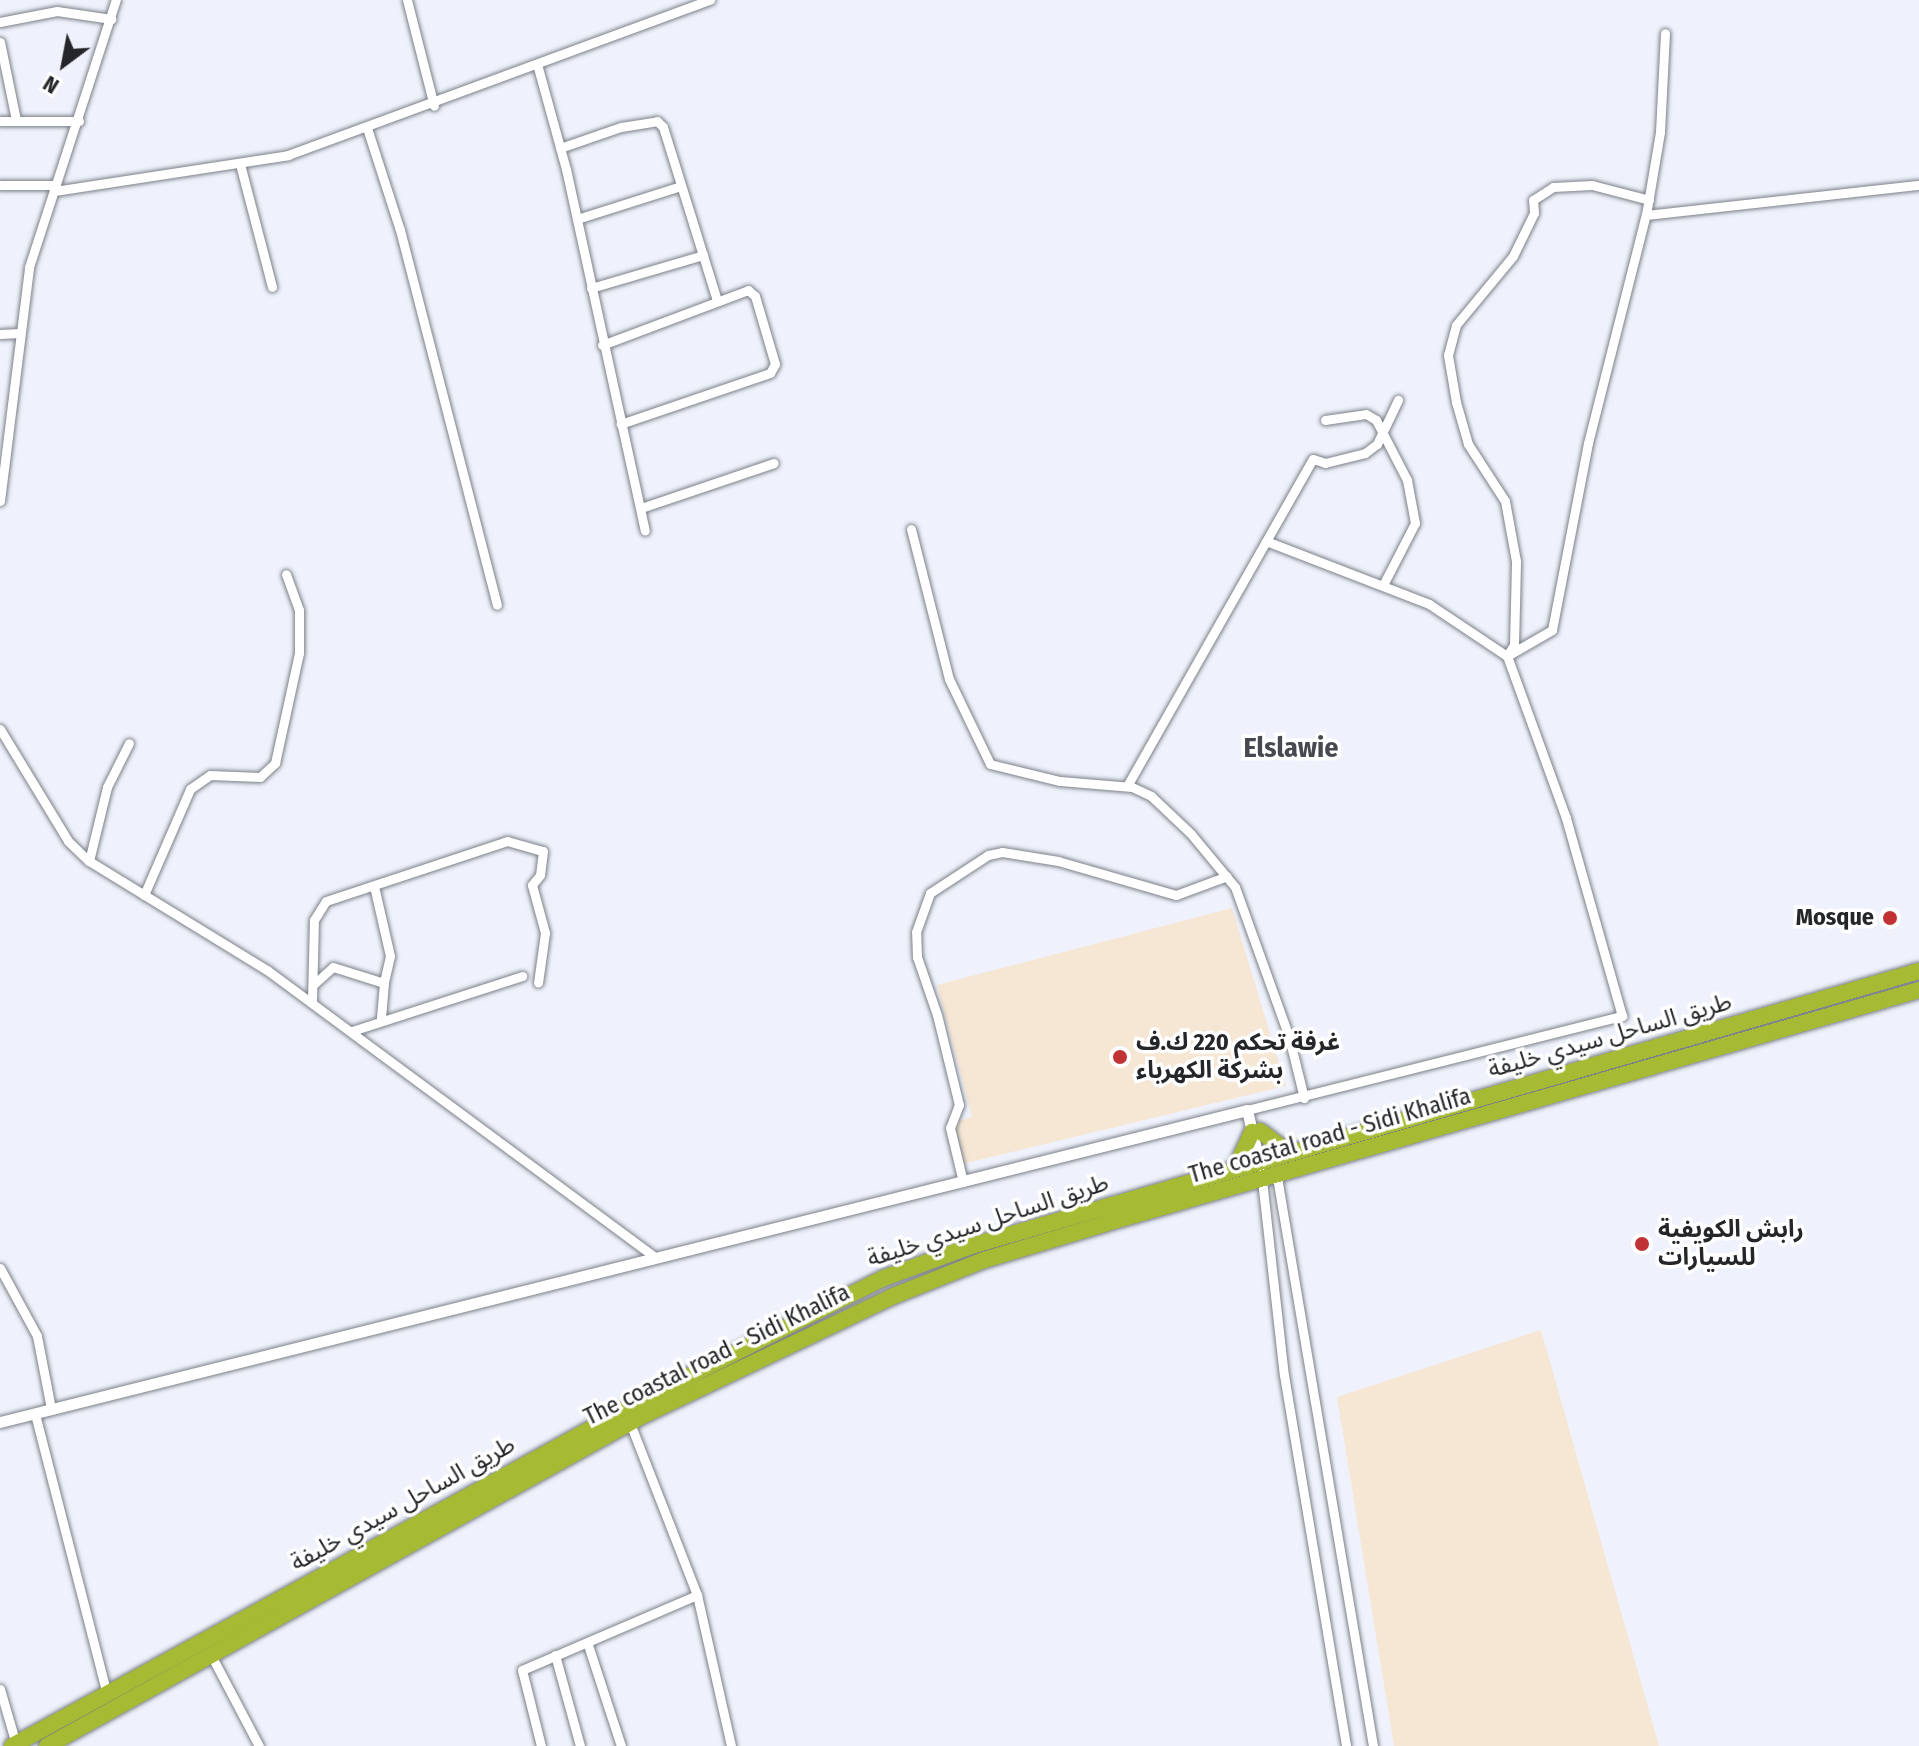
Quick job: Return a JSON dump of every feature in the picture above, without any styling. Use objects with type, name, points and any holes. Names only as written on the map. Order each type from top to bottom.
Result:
[{"type":"highway","name":"طريق الساحل سيدي خليفة","points":[[14,1745],[826,1304],[971,1246],[1235,1169],[1268,1170],[1290,1154],[1919,971]]},
{"type":"highway","name":"The coastal road - Sidi Khalifa","points":[[47,1746],[630,1423],[824,1327],[984,1260],[1268,1170],[1919,990]]},
{"type":"highway","points":[[1235,1169],[1253,1124],[1290,1154]]},
{"type":"street","points":[[40,0],[40,13]]},
{"type":"street","points":[[0,501],[29,267],[116,0]]},
{"type":"street","points":[[407,0],[434,106]]},
{"type":"street","points":[[0,185],[55,188],[288,155],[434,106],[710,0]]},
{"type":"street","points":[[0,22],[40,13],[111,19]]},
{"type":"street","points":[[1507,656],[1539,642],[1556,622],[1588,443],[1649,200],[1660,132],[1665,33]]},
{"type":"street","points":[[0,42],[16,120]]},
{"type":"street","points":[[537,64],[577,219],[602,345],[645,530]]},
{"type":"street","points":[[0,121],[79,121]]},
{"type":"street","points":[[560,148],[621,127],[657,121],[717,300]]},
{"type":"street","points":[[367,128],[400,230],[497,605]]},
{"type":"street","points":[[240,164],[272,287]]},
{"type":"street","points":[[1507,656],[1514,645],[1516,561],[1505,501],[1468,444],[1456,402],[1448,355],[1456,325],[1513,256],[1534,213],[1533,200],[1553,187],[1592,185],[1649,200]]},
{"type":"street","points":[[1646,215],[1919,185]]},
{"type":"street","points":[[577,219],[681,186]]},
{"type":"street","points":[[591,288],[703,255]]},
{"type":"street","points":[[602,345],[717,300],[751,291],[774,370],[620,424]]},
{"type":"street","points":[[0,334],[20,333]]},
{"type":"street","points":[[1127,786],[1313,459],[1325,463],[1365,453],[1381,432],[1398,400]]},
{"type":"street","points":[[1325,420],[1366,414],[1381,432],[1407,480],[1415,523],[1409,543],[1383,585]]},
{"type":"street","points":[[641,508],[774,463]]},
{"type":"street","points":[[911,529],[949,679],[990,764],[1060,781],[1127,786],[1164,807],[1227,876],[1254,933],[1304,1098]]},
{"type":"street","points":[[0,1422],[963,1182],[1253,1124],[1304,1098],[1622,1016],[1566,818],[1507,656],[1429,604],[1266,541]]},
{"type":"street","points":[[144,895],[190,789],[210,775],[260,777],[275,763],[299,653],[299,610],[286,574]]},
{"type":"street","points":[[0,729],[68,841],[89,861],[312,1001],[656,1258]]},
{"type":"street","points":[[89,861],[107,787],[129,743]]},
{"type":"street","points":[[312,1001],[314,920],[320,906],[507,841],[543,851],[540,875],[532,885],[545,933],[538,983]]},
{"type":"street","points":[[963,1182],[950,1128],[959,1105],[937,1015],[917,957],[916,932],[930,893],[974,862],[1002,852],[1058,861],[1176,895],[1227,876]]},
{"type":"street","points":[[374,886],[390,956],[381,1021]]},
{"type":"street","points":[[314,985],[333,967],[384,983]]},
{"type":"street","points":[[352,1031],[522,976]]},
{"type":"street","points":[[1253,1124],[1268,1170],[1373,1746]]},
{"type":"street","points":[[1268,1170],[1284,1375],[1346,1746]]},
{"type":"street","points":[[0,1268],[37,1336],[51,1409]]},
{"type":"street","points":[[35,1414],[107,1694]]},
{"type":"street","points":[[630,1423],[697,1595],[731,1746]]},
{"type":"street","points":[[541,1746],[520,1672],[697,1595]]},
{"type":"street","points":[[588,1645],[621,1746]]},
{"type":"street","points":[[211,1655],[258,1745]]},
{"type":"street","points":[[555,1655],[580,1746]]},
{"type":"street","points":[[0,1689],[14,1745]]},
{"type":"shaded area","points":[[1232,908],[1286,1086],[962,1164],[951,1123],[972,1117],[937,985]]},
{"type":"shaded area","points":[[1541,1330],[1659,1746],[1394,1746],[1337,1397]]},
{"type":"place","name":"Mosque","points":[[1890,918]]},
{"type":"place","name":"غرفة تحكم 220 ك.ف بشركة الكهرباء","points":[[1120,1057]]},
{"type":"place","name":"رابش الكويفية للسيارات","points":[[1642,1244]]},
{"type":"district","name":"Elslawie","points":[[1291,748]]}]
